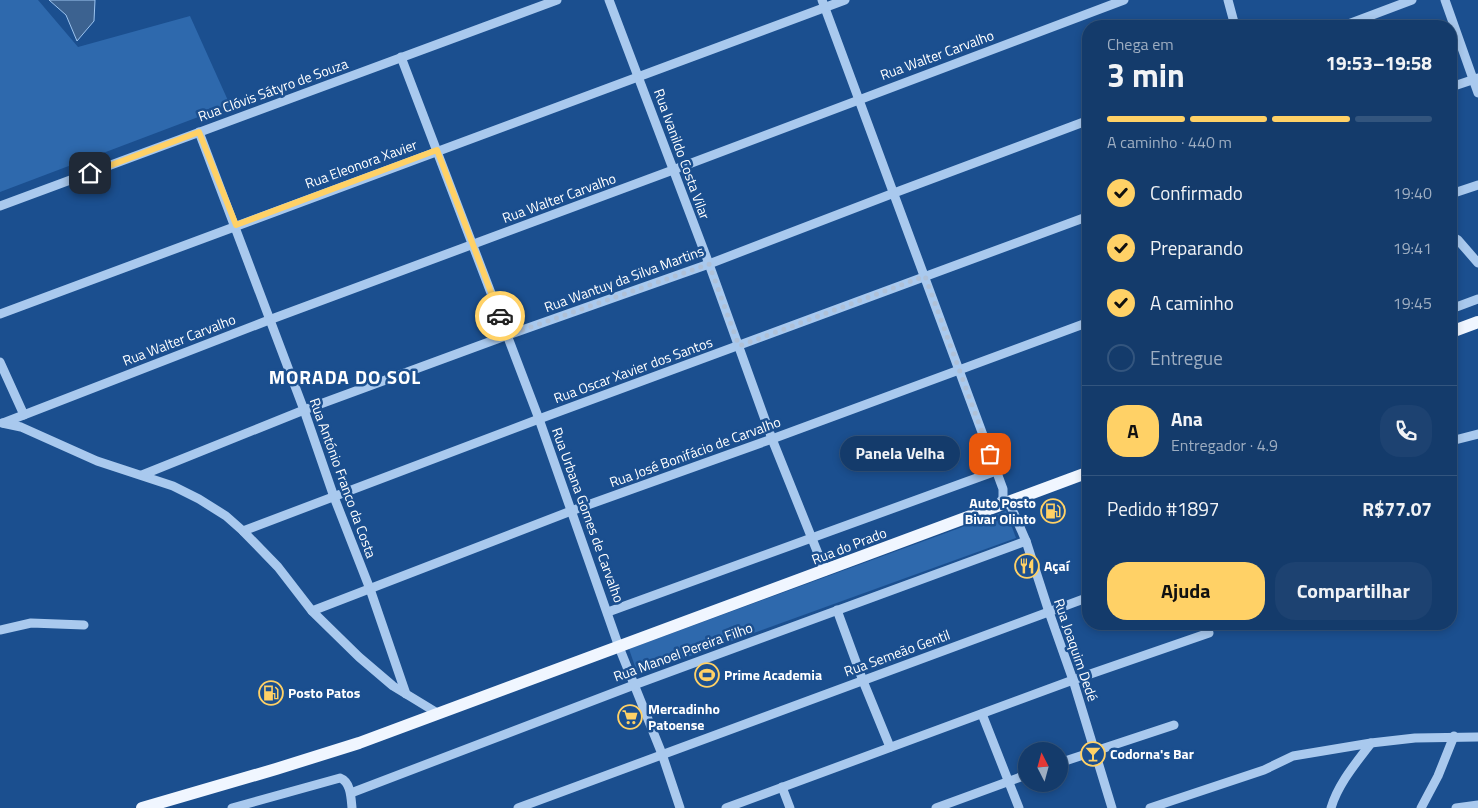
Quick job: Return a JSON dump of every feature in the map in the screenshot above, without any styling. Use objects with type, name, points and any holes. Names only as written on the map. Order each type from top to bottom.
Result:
[{"type":"main road","points":[[1457,330],[1478,322]]},
{"type":"main road","name":"Rua do Prado","points":[[142,808],[276,770],[440,714],[1082,475]]},
{"type":"street","name":"Rua Clóvis Sátyro de Souza","points":[[0,206],[557,0]]},
{"type":"street","name":"Rua Ivanildo Costa Vilar","points":[[608,0],[709,264],[772,439],[825,571]]},
{"type":"street","name":"Rua Eleonora Xavier","points":[[0,314],[437,150],[639,77],[823,4],[845,0]]},
{"type":"street","name":"Rua Walter Carvalho","points":[[1,423],[269,320],[1124,0]]},
{"type":"street","points":[[1228,0],[1233,20]]},
{"type":"street","points":[[1359,20],[1412,0]]},
{"type":"street","points":[[1445,0],[1453,20]]},
{"type":"street","points":[[823,4],[1003,489],[1004,504]]},
{"type":"street","points":[[1457,31],[1476,79],[1478,94]]},
{"type":"street","name":"Rua Urbana Gomes de Carvalho","points":[[401,57],[508,335],[619,647],[662,754],[680,808]]},
{"type":"street","points":[[1457,85],[1476,79]]},
{"type":"street","name":"Rua Wantuy da Silva Martins","points":[[142,476],[304,410],[709,264],[1082,123]]},
{"type":"street","name":"Rua António Franco da Costa","points":[[199,132],[236,225],[334,497],[370,589],[406,694]]},
{"type":"street","points":[[1457,192],[1478,185]]},
{"type":"street","name":"Rua Oscar Xavier dos Santos","points":[[243,531],[539,419],[1082,219]]},
{"type":"street","points":[[1457,239],[1478,263]]},
{"type":"street","points":[[1457,307],[1478,298]]},
{"type":"street","name":"Rua José Bonifácio de Carvalho","points":[[312,611],[571,511],[1082,325]]},
{"type":"street","points":[[0,362],[24,415]]},
{"type":"street","points":[[1,423],[21,427],[97,461],[173,486],[226,516],[278,567],[312,611],[376,672],[406,694],[440,714]]},
{"type":"street","points":[[1457,439],[1478,434]]},
{"type":"street","points":[[608,612],[996,471]]},
{"type":"street","points":[[1003,489],[1010,495],[1022,497]]},
{"type":"street","name":"Rua Joaquim Dedé","points":[[1004,504],[1026,541],[1073,680],[1112,808]]},
{"type":"street","name":"Rua Manoel Pereira Filho","points":[[351,793],[634,685],[1026,541]]},
{"type":"street","name":"Rua Semeão Gentil","points":[[518,808],[1082,600]]},
{"type":"street","points":[[837,610],[890,747]]},
{"type":"street","points":[[0,630],[31,623],[84,625]]},
{"type":"street","points":[[726,808],[1073,680],[1209,633]]},
{"type":"street","points":[[982,714],[1019,808]]},
{"type":"street","points":[[1068,760],[1174,724]]},
{"type":"street","points":[[1420,808],[1438,776],[1454,736]]},
{"type":"street","points":[[1150,808],[1264,770],[1293,756],[1415,738],[1478,737]]},
{"type":"street","points":[[1331,808],[1347,777],[1371,743]]},
{"type":"street","points":[[232,808],[336,778],[343,779],[351,793],[352,808]]},
{"type":"street","points":[[936,808],[1018,778]]},
{"type":"street","points":[[782,787],[790,808]]},
{"type":"street","points":[[1456,808],[1478,805]]},
{"type":"shaded area","points":[[0,0],[38,0],[78,47],[190,16],[230,105],[0,192]]},
{"type":"shaded area","points":[[49,0],[95,0],[94,21],[77,41],[66,15]]},
{"type":"shaded area","points":[[1006,511],[1016,538],[638,675],[629,649]]},
{"type":"way so far","points":[[500,316],[508,335],[709,264],[739,346],[925,276],[990,454]]},
{"type":"place","name":"Panela Velha","points":[[990,454]]},
{"type":"place","name":"Auto Posto Bivar Olinto","points":[[1053,511]]},
{"type":"place","name":"Açaí","points":[[1027,566]]},
{"type":"place","name":"Prime Academia","points":[[707,675]]},
{"type":"place","name":"Posto Patos","points":[[271,693]]},
{"type":"place","name":"Mercadinho Patoense","points":[[630,717]]},
{"type":"place","name":"Codorna's Bar","points":[[1093,754]]},
{"type":"district","name":"MORADA DO SOL","points":[[345,377]]},
{"type":"route","points":[[90,173],[199,132],[236,225],[437,150],[500,316]]}]
